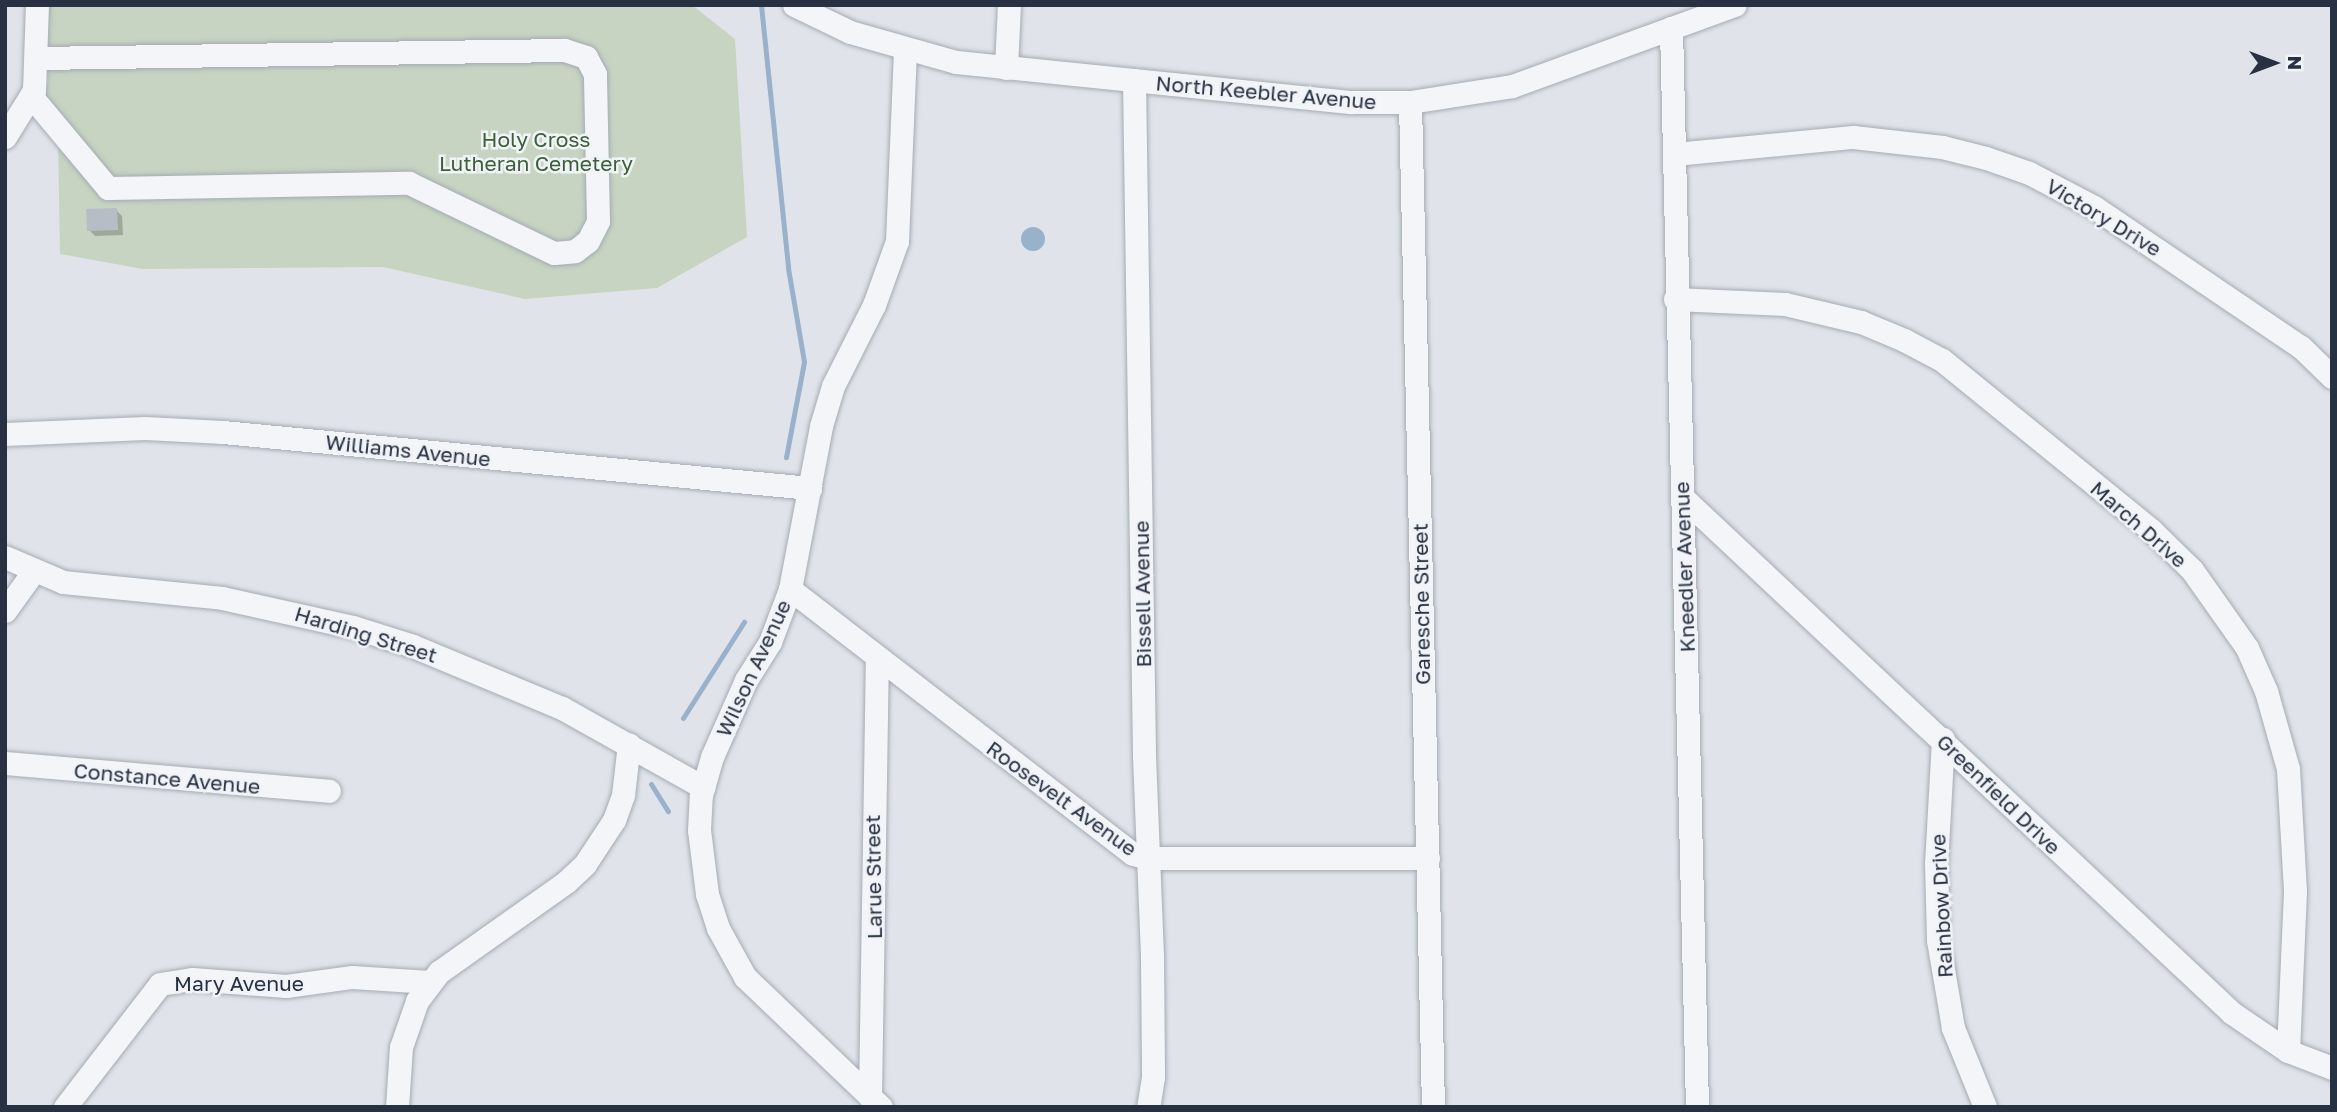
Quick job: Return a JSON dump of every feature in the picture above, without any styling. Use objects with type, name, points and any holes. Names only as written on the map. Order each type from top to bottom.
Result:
[{"type":"street","points":[[5,137],[31,96],[37,58],[37,5]]},
{"type":"street","name":"North Keebler Avenue","points":[[794,5],[850,32],[905,51],[1006,68],[1352,102],[1410,102],[1512,86],[1735,5]]},
{"type":"street","points":[[1006,68],[1009,5]]},
{"type":"street","name":"Kneedler Avenue","points":[[1671,28],[1675,154],[1675,299],[1697,1107]]},
{"type":"street","points":[[31,96],[89,170],[108,188],[409,183],[554,253],[575,251],[588,241],[598,221],[595,74],[586,57],[564,50],[37,58]]},
{"type":"street","name":"Wilson Avenue","points":[[876,1102],[758,995],[730,953],[706,894],[700,859],[703,786],[726,720],[770,642],[789,589],[833,386],[874,305],[897,241],[905,51]]},
{"type":"street","name":"Bissell Avenue","points":[[1134,80],[1153,1077],[1148,1107]]},
{"type":"street","name":"Garesche Street","points":[[1410,102],[1433,1107]]},
{"type":"street","name":"Victory Drive","points":[[1675,154],[1853,137],[1931,145],[1986,158],[2029,173],[2094,207],[2301,347],[2332,377]]},
{"type":"street","name":"March Drive","points":[[1675,299],[1785,304],[1861,322],[1942,360],[2151,530],[2192,570],[2246,648],[2266,691],[2288,769],[2295,891],[2288,1051]]},
{"type":"street","points":[[2301,347],[2332,347]]},
{"type":"street","name":"Williams Avenue","points":[[5,433],[134,428],[223,432],[810,488]]},
{"type":"street","name":"Greenfield Drive","points":[[1682,497],[2232,1013],[2288,1051],[2332,1068]]},
{"type":"street","name":"Harding Street","points":[[5,557],[33,572],[92,587],[222,598],[356,628],[488,675],[629,744],[703,786]]},
{"type":"street","points":[[5,611],[33,572]]},
{"type":"street","name":"Roosevelt Avenue","points":[[789,589],[1113,839],[1148,858],[1428,858]]},
{"type":"street","name":"Larue Street","points":[[876,1102],[877,657]]},
{"type":"street","name":"Rainbow Drive","points":[[1942,739],[1936,863],[1938,940],[1953,1028],[1984,1107]]},
{"type":"street","points":[[397,1107],[407,1024],[430,982],[585,864],[614,820],[623,795],[629,744]]},
{"type":"street","name":"Constance Avenue","points":[[5,763],[329,791]]},
{"type":"street","name":"Mary Avenue","points":[[65,1107],[160,984],[192,979],[286,986],[352,978],[430,982]]},
{"type":"green space","name":"Holy Cross Lutheran Cemetery","points":[[47,5],[692,5],[735,39],[747,237],[657,288],[525,299],[383,267],[143,269],[60,254],[58,139],[38,113],[48,83]]},
{"type":"water","points":[[1033,227],[1041,231],[1045,239],[1041,247],[1033,251],[1025,247],[1021,239],[1025,231]]},
{"type":"building","points":[[117,208],[118,230],[87,231],[86,209]]},
{"type":"waterway","points":[[761,5],[788,268],[804,362],[786,457]]},
{"type":"waterway","points":[[683,718],[744,622]]},
{"type":"waterway","points":[[651,784],[668,811]]}]
